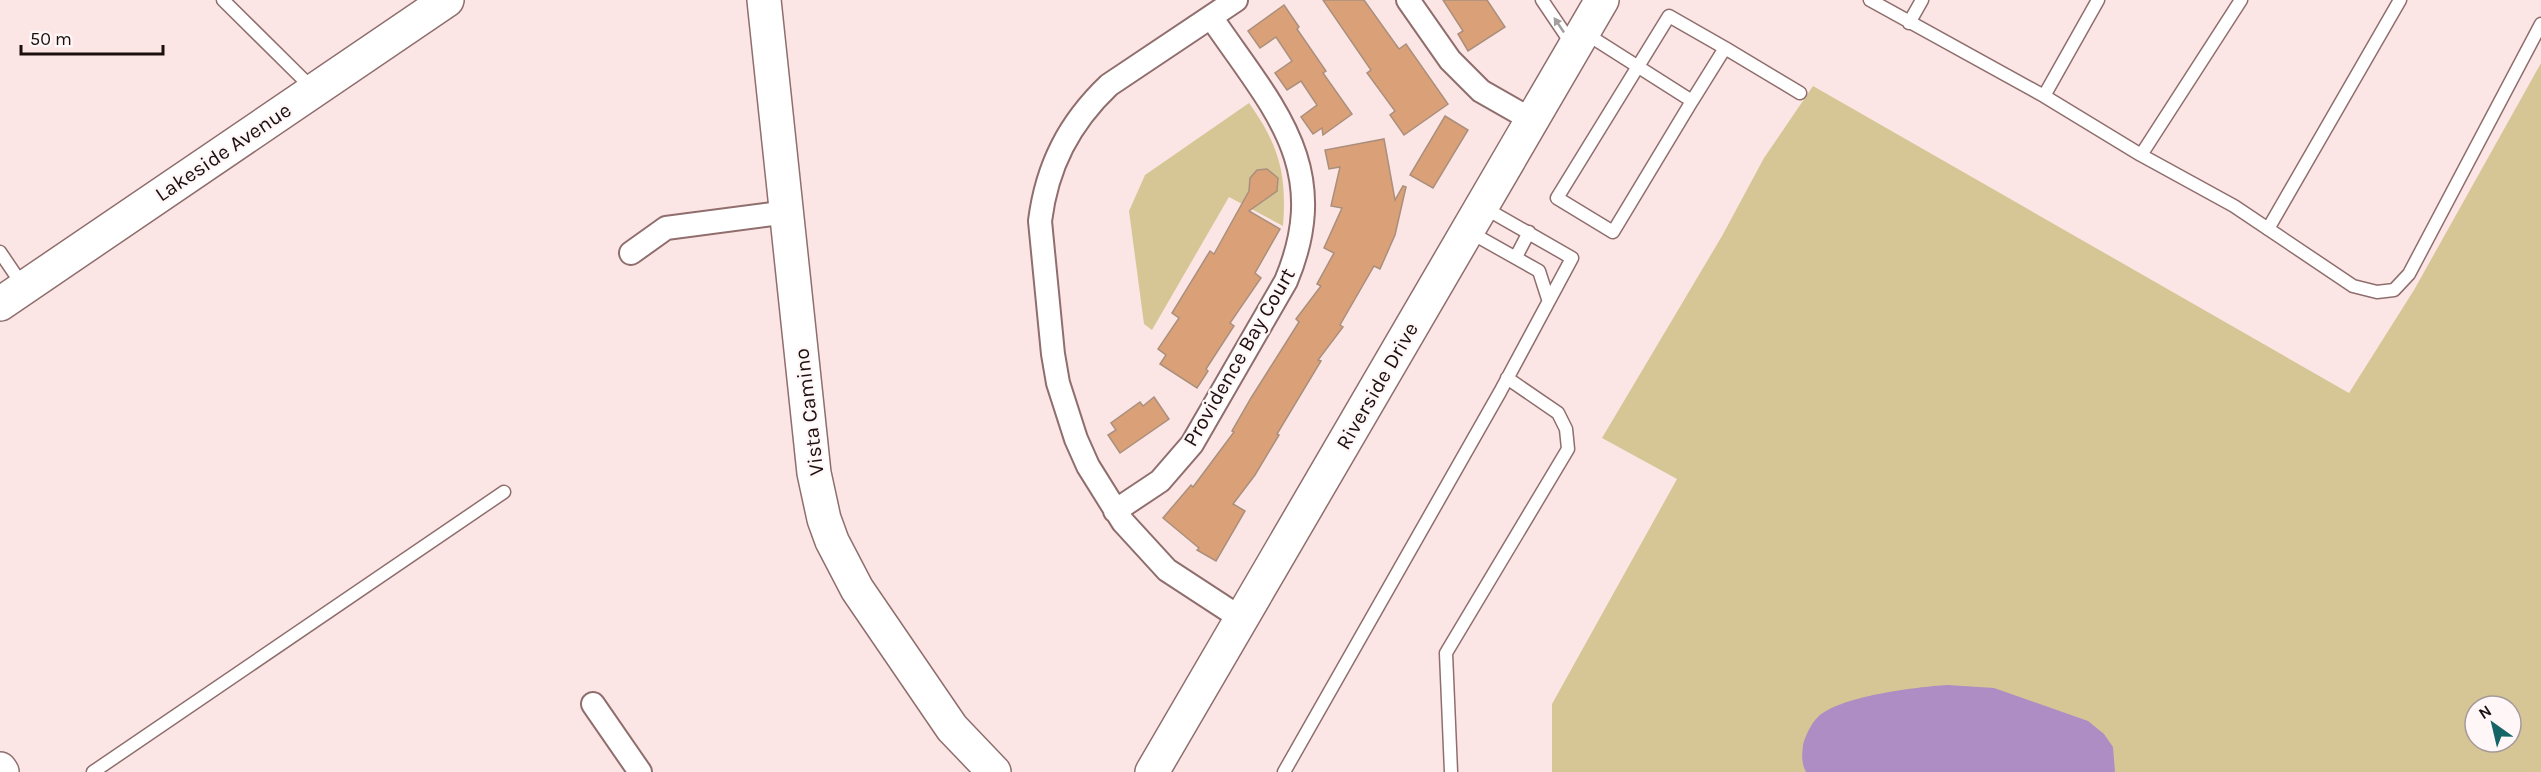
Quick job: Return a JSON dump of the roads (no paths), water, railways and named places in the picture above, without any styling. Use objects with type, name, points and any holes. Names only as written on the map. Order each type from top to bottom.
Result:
[{"type":"street","name":"Lakeside Avenue","points":[[12,296],[447,0]]},
{"type":"street","name":"Vista Camino","points":[[764,0],[814,473],[824,519],[832,541],[857,589],[952,728],[994,772]]},
{"type":"street","points":[[1236,0],[1109,85],[1092,101],[1064,139],[1054,160],[1042,200],[1040,229],[1058,383],[1076,439],[1088,466],[1115,511],[1143,547],[1167,570],[1242,619]]},
{"type":"street","points":[[1408,0],[1450,60],[1481,91],[1532,120]]},
{"type":"street","name":"Riverside Drive","points":[[1152,772],[1602,0]]},
{"type":"street","name":"Providence Bay Court","points":[[1115,511],[1160,481],[1192,444],[1286,281],[1302,228],[1302,188],[1299,167],[1285,127],[1211,17]]},
{"type":"street","points":[[631,253],[666,228],[788,212]]},
{"type":"street","points":[[593,704],[640,772]]},
{"type":"lane","points":[[223,0],[314,90]]},
{"type":"lane","points":[[1542,0],[1580,41],[1638,66],[1692,100]]},
{"type":"lane","points":[[1870,0],[2044,96],[2141,155],[2234,206],[2353,286],[2377,292],[2394,290],[2409,274],[2541,24]]},
{"type":"lane","points":[[1909,22],[1922,0]]},
{"type":"lane","points":[[2044,96],[2098,0]]},
{"type":"lane","points":[[2141,155],[2241,0]]},
{"type":"lane","points":[[2268,229],[2400,0]]},
{"type":"lane","points":[[1725,48],[1613,232],[1557,198],[1669,15],[1725,48],[1800,93]]},
{"type":"lane","points":[[1284,772],[1507,378],[1572,258],[1529,232],[1474,218]]},
{"type":"lane","points":[[1474,218],[1516,258],[1539,271],[1548,299]]},
{"type":"lane","points":[[1516,258],[1529,232]]},
{"type":"lane","points":[[0,252],[12,296]]},
{"type":"lane","points":[[1451,772],[1446,653],[1568,449],[1566,429],[1558,413],[1507,378]]},
{"type":"lane","points":[[93,772],[504,492]]}]
